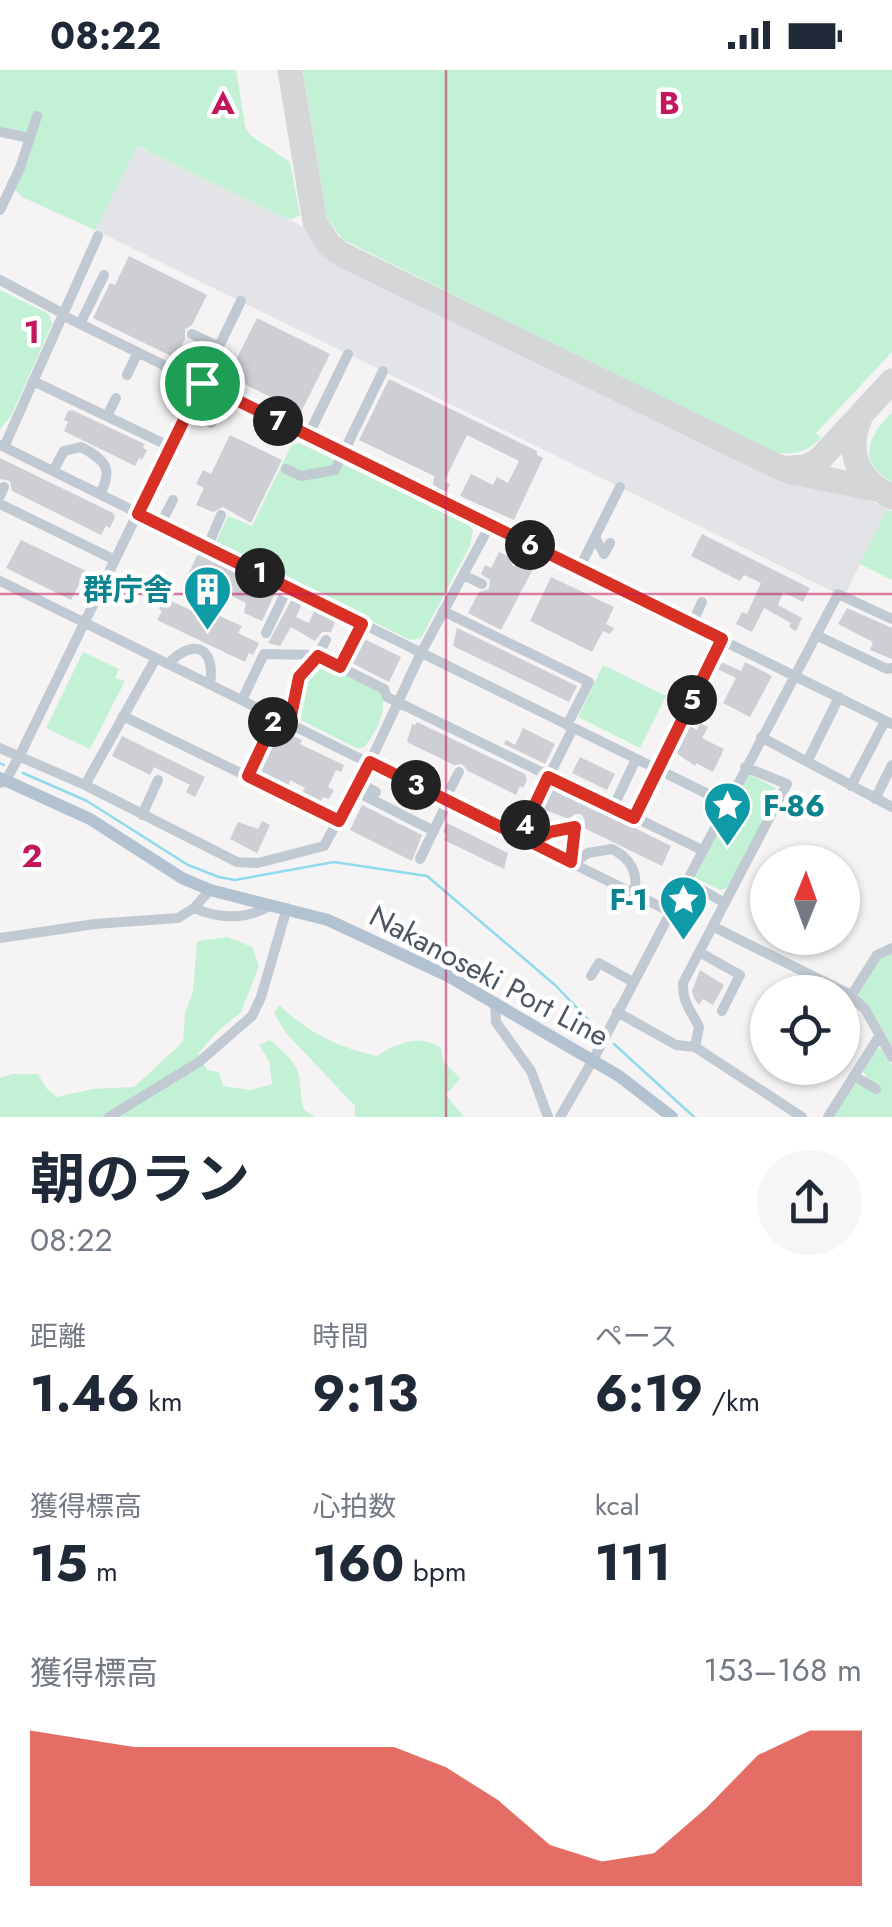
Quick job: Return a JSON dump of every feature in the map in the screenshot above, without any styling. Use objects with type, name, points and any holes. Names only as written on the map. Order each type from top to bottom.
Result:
[{"type":"main road","name":"Nakanoseki Port Line","points":[[2,780],[90,819],[161,866],[210,890],[328,920],[414,958],[593,1060],[672,1117]]},
{"type":"street","points":[[0,210],[37,116]]},
{"type":"street","points":[[0,132],[30,138]]},
{"type":"street","points":[[98,236],[2,446],[726,804]]},
{"type":"street","points":[[80,324],[104,274]]},
{"type":"street","points":[[0,280],[80,324],[889,723],[851,786]]},
{"type":"street","points":[[2,780],[20,755],[241,301]]},
{"type":"street","points":[[192,334],[219,347]]},
{"type":"street","points":[[127,375],[138,352]]},
{"type":"street","points":[[308,436],[348,354]]},
{"type":"street","points":[[286,469],[300,476],[335,470],[383,371]]},
{"type":"street","points":[[33,381],[170,447]]},
{"type":"street","points":[[319,382],[328,394]]},
{"type":"street","points":[[210,424],[224,394]]},
{"type":"street","points":[[313,394],[328,394]]},
{"type":"street","points":[[257,410],[263,397]]},
{"type":"street","points":[[107,416],[116,398]]},
{"type":"street","points":[[306,409],[318,415]]},
{"type":"street","points":[[53,471],[64,451],[81,447],[108,465],[109,474],[100,494]]},
{"type":"street","points":[[579,569],[620,487]]},
{"type":"street","points":[[160,524],[173,500]]},
{"type":"street","points":[[0,504],[49,522],[115,560]]},
{"type":"street","points":[[207,548],[222,515]]},
{"type":"street","points":[[0,748],[248,864],[324,846],[490,525]]},
{"type":"street","points":[[595,537],[604,554],[610,543]]},
{"type":"street","points":[[516,558],[524,542]]},
{"type":"street","points":[[463,575],[482,584]]},
{"type":"street","points":[[0,581],[670,911]]},
{"type":"street","points":[[266,633],[288,587]]},
{"type":"street","points":[[560,1117],[838,594],[892,619]]},
{"type":"street","points":[[692,624],[702,602]]},
{"type":"street","points":[[444,611],[589,682],[520,836]]},
{"type":"street","points":[[340,667],[362,624]]},
{"type":"street","points":[[816,635],[890,669]]},
{"type":"street","points":[[634,818],[722,639]]},
{"type":"street","points":[[288,722],[299,677],[326,640]]},
{"type":"street","points":[[168,664],[184,650],[199,648],[211,664],[210,684]]},
{"type":"street","points":[[242,700],[264,654],[318,656],[384,689],[387,697],[702,850]]},
{"type":"street","points":[[85,785],[156,658]]},
{"type":"street","points":[[807,762],[839,698]]},
{"type":"street","points":[[123,716],[339,821]]},
{"type":"street","points":[[248,776],[276,716]]},
{"type":"street","points":[[761,738],[892,808]]},
{"type":"street","points":[[613,808],[636,759]]},
{"type":"street","points":[[876,798],[892,765]]},
{"type":"street","points":[[695,1046],[699,1027],[682,996],[683,983],[787,784],[746,767]]},
{"type":"street","points":[[420,859],[459,772]]},
{"type":"street","points":[[142,814],[158,780]]},
{"type":"street","points":[[357,787],[376,792]]},
{"type":"street","points":[[357,787],[434,831]]},
{"type":"street","points":[[532,842],[576,825],[572,862]]},
{"type":"street","points":[[572,862],[588,853],[612,849],[628,860],[636,883],[634,893]]},
{"type":"street","points":[[686,880],[724,902]]},
{"type":"street","points":[[0,938],[95,924],[178,918],[194,908],[210,890]]},
{"type":"street","points":[[194,908],[216,917],[257,914],[272,904]]},
{"type":"street","points":[[108,1117],[199,1062],[252,1016],[287,908]]},
{"type":"street","points":[[714,926],[810,975]]},
{"type":"street","points":[[860,982],[880,951],[892,948]]},
{"type":"street","points":[[701,954],[740,974],[722,1011]]},
{"type":"street","points":[[595,973],[599,963],[633,982]]},
{"type":"street","points":[[495,1002],[496,1022],[531,1071],[548,1117]]},
{"type":"street","points":[[860,1004],[892,1057]]},
{"type":"street","points":[[618,1012],[676,1045],[695,1046],[802,1117]]},
{"type":"street","points":[[860,1067],[880,1035]]},
{"type":"street","points":[[860,1080],[876,1089]]},
{"type":"street","points":[[828,1117],[848,1085]]},
{"type":"shaded area","points":[[136,146],[887,509],[844,597],[95,230]]},
{"type":"green space","points":[[0,70],[236,70],[245,126],[250,135],[290,162],[300,215],[285,218],[137,146],[95,230],[22,197],[15,190],[35,134],[0,127]]},
{"type":"green space","points":[[303,70],[892,70],[892,352],[816,433],[821,438],[815,443],[797,452],[769,451],[342,239],[327,217]]},
{"type":"green space","points":[[0,290],[49,314],[52,324],[11,416],[0,429]]},
{"type":"green space","points":[[892,412],[892,482],[873,466],[870,448],[877,430]]},
{"type":"green space","points":[[299,443],[469,525],[473,531],[470,546],[421,638],[410,640],[216,542],[228,516],[252,526],[291,446]]},
{"type":"green space","points":[[887,509],[892,511],[892,580],[860,564]]},
{"type":"green space","points":[[83,652],[119,669],[115,678],[125,681],[90,749],[46,728]]},
{"type":"green space","points":[[318,659],[381,690],[380,721],[363,748],[293,716],[301,678]]},
{"type":"green space","points":[[603,665],[666,696],[640,748],[578,717]]},
{"type":"green space","points":[[748,774],[774,787],[778,795],[730,887],[720,890],[695,878]]},
{"type":"green space","points":[[228,937],[252,947],[259,966],[241,1012],[198,1054],[207,1070],[219,1072],[223,1086],[251,1090],[272,1084],[269,1061],[259,1045],[270,1040],[295,1065],[304,1110],[315,1117],[0,1117],[0,1078],[12,1074],[38,1074],[57,1097],[93,1089],[134,1087],[183,1042],[185,1013],[193,992],[197,941]]},
{"type":"green space","points":[[892,951],[892,1046],[860,998],[860,987],[879,957]]},
{"type":"green space","points":[[279,1005],[301,1024],[336,1043],[377,1056],[416,1041],[441,1048],[443,1061],[460,1078],[446,1095],[464,1117],[355,1117],[355,1106],[286,1033],[274,1013]]},
{"type":"green space","points":[[880,1048],[892,1065],[892,1117],[833,1117],[855,1085],[876,1092],[863,1071]]},
{"type":"building","points":[[129,256],[207,295],[192,325],[185,329],[185,339],[175,358],[93,318]]},
{"type":"building","points":[[257,318],[330,354],[301,412],[228,376]]},
{"type":"building","points":[[389,379],[537,451],[543,458],[514,520],[460,496],[471,474],[493,485],[497,477],[508,483],[519,461],[467,435],[444,482],[450,484],[446,492],[433,485],[434,476],[359,440]]},
{"type":"building","points":[[72,410],[145,444],[143,448],[147,450],[142,460],[139,458],[135,466],[64,431],[68,422],[64,420]]},
{"type":"building","points":[[230,435],[282,460],[251,523],[223,507],[213,512],[196,505],[204,488],[196,484],[203,470],[211,474]]},
{"type":"building","points":[[0,458],[113,513],[110,528],[106,526],[101,535],[12,491],[10,481],[0,479]]},
{"type":"building","points":[[702,534],[810,588],[803,602],[783,592],[778,605],[802,618],[796,631],[789,627],[791,623],[764,608],[752,632],[736,624],[742,612],[747,614],[761,583],[744,575],[740,581],[691,556]]},
{"type":"building","points":[[21,540],[86,571],[71,600],[6,568]]},
{"type":"building","points":[[499,552],[508,556],[513,566],[523,564],[533,569],[501,630],[468,613],[479,592],[489,589],[490,580],[481,574],[485,565],[491,568]]},
{"type":"building","points":[[198,554],[276,591],[262,621],[244,613],[246,603],[188,574]]},
{"type":"building","points":[[551,577],[614,607],[606,624],[614,628],[610,634],[603,631],[592,652],[530,621]]},
{"type":"building","points":[[292,599],[302,604],[296,617],[309,623],[314,611],[336,620],[331,632],[322,632],[315,641],[291,627],[280,646],[268,643]]},
{"type":"building","name":"群庁舎","points":[[163,600],[205,617],[213,603],[219,607],[215,614],[242,626],[238,633],[259,643],[253,655],[249,653],[245,662],[157,620]]},
{"type":"building","points":[[847,608],[892,628],[892,659],[870,650],[873,642],[838,624]]},
{"type":"building","points":[[457,628],[577,686],[569,702],[453,646]]},
{"type":"building","points":[[364,639],[401,657],[389,682],[352,663]]},
{"type":"building","points":[[721,662],[741,671],[745,662],[772,676],[750,717],[723,703],[736,678],[717,669]]},
{"type":"building","points":[[417,722],[525,774],[523,788],[520,786],[516,795],[468,771],[462,764],[454,765],[407,742],[412,724]]},
{"type":"building","points":[[700,723],[708,727],[702,738],[724,749],[713,772],[676,753],[689,726],[697,730]]},
{"type":"building","points":[[523,728],[555,744],[545,764],[504,744],[506,740],[515,745]]},
{"type":"building","points":[[284,732],[344,765],[341,772],[336,770],[328,787],[334,790],[329,799],[323,797],[320,802],[302,793],[305,788],[290,780],[288,786],[259,772],[277,733],[282,736]]},
{"type":"building","points":[[122,736],[205,777],[195,797],[186,792],[190,785],[154,767],[150,775],[112,756]]},
{"type":"building","points":[[580,757],[615,774],[607,790],[572,773]]},
{"type":"building","points":[[553,787],[671,846],[662,866],[584,828],[581,814],[569,819],[542,809]]},
{"type":"building","points":[[362,805],[422,835],[412,861],[350,830]]},
{"type":"building","points":[[262,821],[270,825],[257,853],[230,839],[238,822],[258,829]]},
{"type":"building","points":[[447,823],[508,853],[504,869],[444,840]]},
{"type":"building","points":[[700,970],[724,985],[713,1005],[703,999],[699,1005],[694,998],[692,991]]},
{"type":"waterway","points":[[0,763],[4,765]]},
{"type":"waterway","points":[[23,773],[87,801],[188,865],[219,877],[235,880],[334,862],[427,876],[555,985],[599,1031]]},
{"type":"waterway","points":[[614,1044],[694,1117]]},
{"type":"taxiway","points":[[290,70],[315,222],[329,245],[341,254],[774,465],[875,489]]},
{"type":"taxiway","points":[[789,468],[806,467],[819,460],[892,381]]},
{"type":"taxiway","points":[[860,418],[854,443],[858,465],[871,483],[892,497]]},
{"type":"place","name":"群庁舎","points":[[208,632]]},
{"type":"place","name":"F-86","points":[[728,848]]},
{"type":"place","name":"F-1","points":[[683,942]]},
{"type":"route","points":[[202,383],[722,639],[634,818],[548,777],[520,836],[532,842],[550,832],[575,827],[571,862],[370,762],[339,821],[248,776],[276,716],[288,722],[302,672],[318,656],[340,667],[362,624],[138,514],[202,383]]}]
